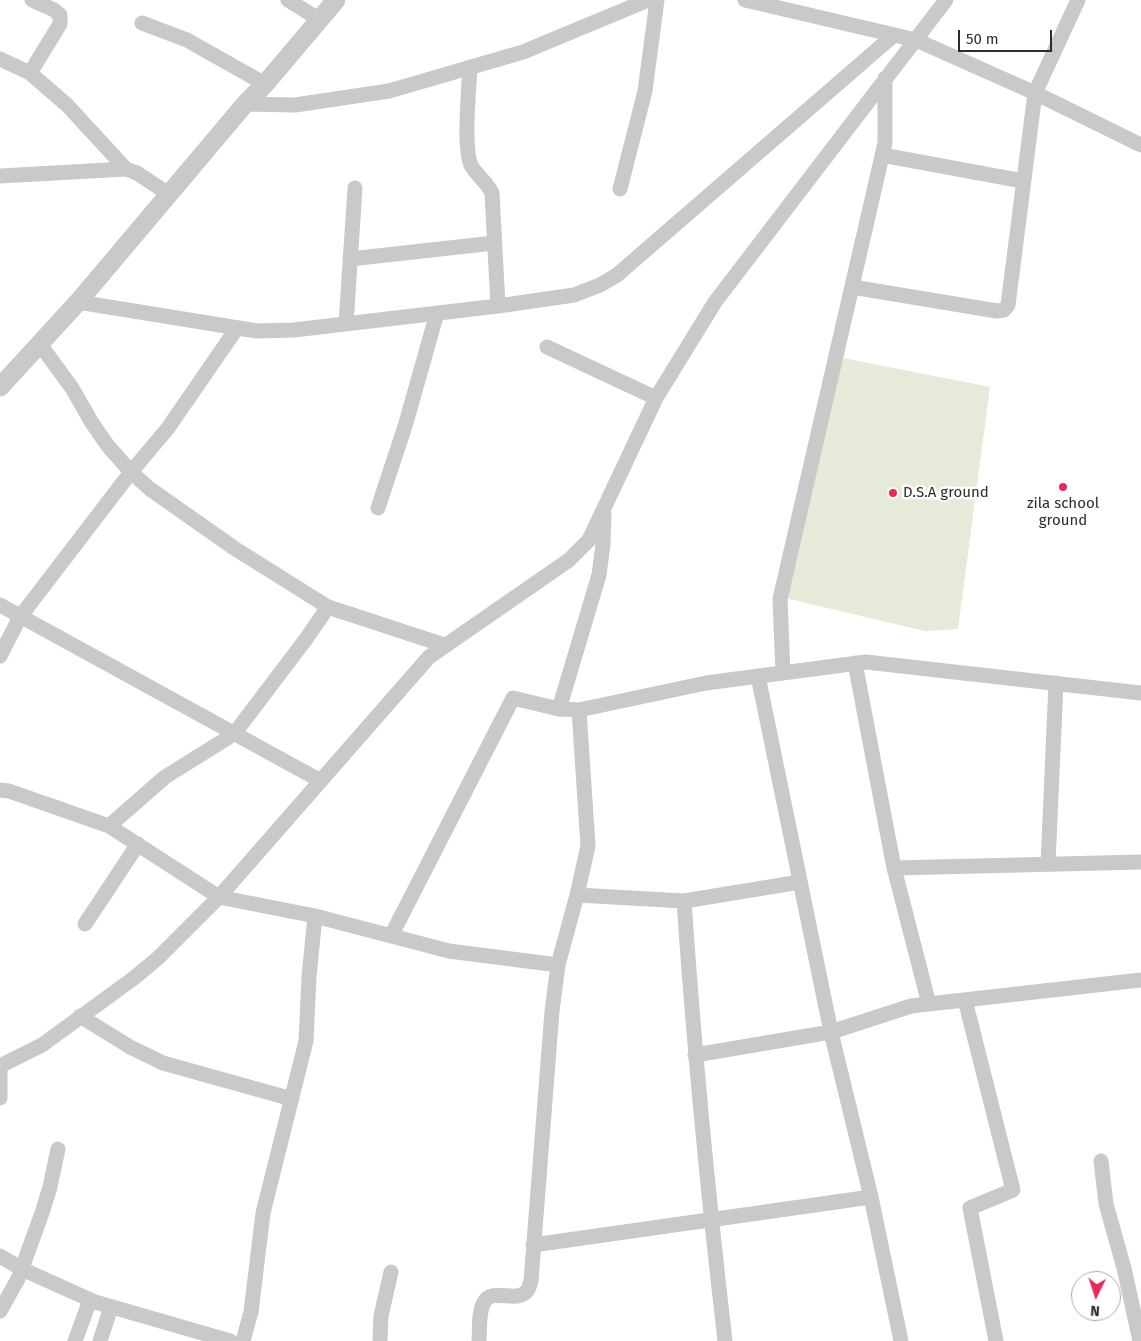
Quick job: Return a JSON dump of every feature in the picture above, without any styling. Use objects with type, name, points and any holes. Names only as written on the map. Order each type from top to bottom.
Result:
[{"type":"street","points":[[30,73],[60,24],[60,15],[54,10],[32,0]]},
{"type":"street","points":[[288,0],[320,20]]},
{"type":"street","points":[[0,387],[78,302],[245,104],[265,84],[336,0]]},
{"type":"street","points":[[245,104],[295,105],[389,91],[523,52],[648,0]]},
{"type":"street","points":[[620,189],[645,91],[657,0]]},
{"type":"street","points":[[745,0],[916,40],[1036,93],[1141,145]]},
{"type":"street","points":[[0,1098],[0,1066],[42,1045],[146,968],[219,897],[429,657],[570,560],[589,540],[656,398],[715,302],[946,0]]},
{"type":"street","points":[[852,287],[997,311],[1004,310],[1008,305],[1036,93],[1078,0]]},
{"type":"street","points":[[142,23],[187,40],[265,84]]},
{"type":"street","points":[[78,302],[257,331],[294,330],[346,324],[498,306],[574,294],[600,285],[617,275],[894,35]]},
{"type":"street","points":[[0,59],[30,73],[67,105],[126,169]]},
{"type":"street","points":[[470,67],[467,130],[469,160],[472,167],[489,186],[492,193],[498,306]]},
{"type":"street","points":[[783,673],[780,599],[885,143],[885,78]]},
{"type":"street","points":[[882,155],[1023,181]]},
{"type":"street","points":[[0,176],[126,169],[137,173],[170,195]]},
{"type":"street","points":[[346,324],[355,188]]},
{"type":"street","points":[[350,259],[494,244]]},
{"type":"street","points":[[378,508],[406,423],[437,313]]},
{"type":"street","points":[[0,656],[20,617],[131,472],[168,428],[237,328]]},
{"type":"street","points":[[39,343],[72,388],[108,446],[131,472],[150,489],[234,548],[328,607],[444,645]]},
{"type":"street","points":[[547,347],[656,398]]},
{"type":"street","points":[[559,710],[599,575],[603,544],[604,507]]},
{"type":"street","points":[[0,605],[321,781]]},
{"type":"street","points":[[110,826],[165,777],[234,734],[328,607]]},
{"type":"street","points":[[391,936],[513,698],[559,710],[579,710],[706,683],[866,662],[1141,693]]},
{"type":"street","points":[[855,664],[894,868],[928,1004]]},
{"type":"street","points":[[758,676],[832,1032],[872,1197],[901,1341]]},
{"type":"street","points":[[1048,864],[1056,683]]},
{"type":"street","points":[[479,1341],[481,1310],[485,1300],[493,1296],[521,1296],[528,1291],[531,1281],[551,1021],[558,965],[588,846],[579,710]]},
{"type":"street","points":[[0,790],[9,791],[110,826],[219,897],[315,916],[450,951],[558,965]]},
{"type":"street","points":[[86,924],[138,844]]},
{"type":"street","points":[[894,868],[1141,862]]},
{"type":"street","points":[[577,895],[684,901],[800,882]]},
{"type":"street","points":[[684,901],[695,1055],[725,1341]]},
{"type":"street","points":[[243,1341],[251,1312],[263,1213],[306,1041],[309,977],[315,916]]},
{"type":"street","points":[[695,1055],[832,1032],[911,1006],[1141,980]]},
{"type":"street","points":[[964,1000],[1013,1190],[970,1208],[996,1341]]},
{"type":"street","points":[[80,1016],[130,1047],[163,1062],[292,1098]]},
{"type":"street","points":[[0,1310],[22,1269],[50,1187],[58,1149]]},
{"type":"street","points":[[1101,1161],[1106,1204],[1124,1268],[1140,1341]]},
{"type":"street","points":[[533,1245],[872,1197]]},
{"type":"street","points":[[0,1256],[22,1269],[90,1300],[230,1341]]},
{"type":"street","points":[[380,1341],[381,1316],[390,1272]]},
{"type":"street","points":[[75,1341],[90,1300]]},
{"type":"street","points":[[100,1341],[111,1307]]},
{"type":"green space","name":"D.S.A ground","points":[[843,358],[990,387],[958,629],[925,631],[785,598]]},
{"type":"place","name":"zila school ground","points":[[1063,487]]},
{"type":"place","name":"D.S.A ground","points":[[893,493]]}]
